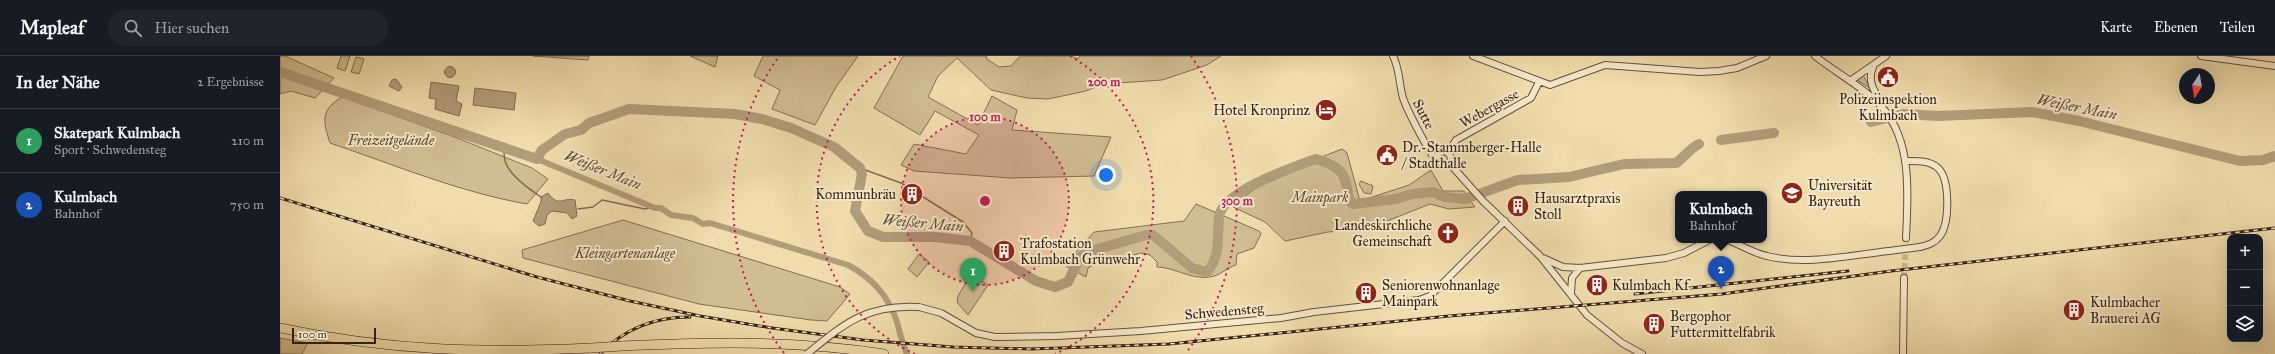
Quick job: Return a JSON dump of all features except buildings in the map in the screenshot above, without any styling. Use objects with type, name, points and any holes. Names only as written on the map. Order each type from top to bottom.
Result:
[{"type":"highway","points":[[280,328],[347,341],[427,350],[513,351],[726,342],[786,343],[884,354]]},
{"type":"street","name":"Sutte","points":[[1393,56],[1399,67],[1406,107],[1428,149],[1436,159]]},
{"type":"street","points":[[1473,56],[1539,82],[1555,85],[1593,68],[1605,65],[1700,72],[1719,71],[1737,68],[1766,56]]},
{"type":"street","points":[[1815,56],[1850,81],[1886,111]]},
{"type":"street","points":[[1850,81],[1873,67],[1886,56]]},
{"type":"street","points":[[2201,56],[2275,66]]},
{"type":"street","points":[[1873,67],[1870,78],[1871,84],[1898,131],[1905,161],[1907,194],[1906,238]]},
{"type":"street","name":"Webergasse","points":[[1448,153],[1456,140],[1531,98],[1539,82]]},
{"type":"street","points":[[1450,164],[1441,166],[1436,159],[1441,152],[1448,153],[1451,159],[1450,164],[1483,201],[1540,256],[1587,315],[1604,331],[1642,354]]},
{"type":"street","points":[[1735,243],[1761,254],[1783,260],[1800,260],[1920,248],[1934,242],[1941,235],[1945,224],[1945,179],[1937,167],[1928,162],[1905,161]]},
{"type":"street","name":"Schwedensteg","points":[[807,354],[858,317],[880,308],[900,306],[919,307],[940,313],[976,333],[995,337],[1011,337],[1057,336],[1182,328],[1282,318],[1314,312],[1419,300],[1437,291],[1505,221]]},
{"type":"street","points":[[1540,256],[1563,267],[1580,268],[1666,258],[1684,253],[1703,243]]},
{"type":"street","points":[[1571,293],[1572,278],[1580,268]]},
{"type":"street","points":[[1903,354],[1904,278]]},
{"type":"green space","points":[[280,56],[285,56],[334,78],[315,98],[291,91],[280,94]]},
{"type":"green space","points":[[341,56],[350,56],[345,71],[337,68]]},
{"type":"green space","points":[[533,56],[589,56],[588,60]]},
{"type":"green space","points":[[690,56],[718,56],[715,67]]},
{"type":"green space","points":[[763,56],[858,56],[836,87],[815,125],[772,109],[780,90],[754,76]]},
{"type":"green space","points":[[903,56],[986,56],[987,59],[999,67],[1011,66],[1020,56],[1071,56],[1078,59],[1080,56],[1221,56],[1207,65],[1162,80],[1104,84],[1086,91],[1048,99],[1027,98],[991,90],[957,58],[938,76],[928,97],[978,125],[992,96],[1017,110],[1012,130],[1111,137],[1094,176],[1011,178],[914,171],[901,165],[914,144],[966,154],[979,135],[935,111],[920,135],[874,108]]},
{"type":"green space","points":[[356,57],[364,59],[359,74],[351,72]]},
{"type":"green space","points":[[1863,75],[1870,88],[1857,80]]},
{"type":"green space","name":"Freizeitgelände","points":[[342,97],[452,136],[532,168],[548,179],[527,204],[502,199],[452,185],[330,143],[325,117],[330,107]]},
{"type":"green space","name":"Mainpark","points":[[1342,149],[1347,153],[1360,201],[1409,185],[1431,170],[1443,191],[1464,191],[1475,207],[1449,209],[1430,204],[1387,221],[1353,230],[1328,232],[1285,241],[1265,222],[1233,207],[1257,187],[1284,172]]},
{"type":"green space","points":[[1361,181],[1373,186],[1371,194],[1364,193],[1359,184]]},
{"type":"green space","points":[[1196,204],[1259,231],[1261,234],[1254,248],[1237,254],[1236,265],[1217,275],[1210,277],[1196,277],[1170,269],[1157,267],[1157,262],[1150,255],[1141,253],[1127,257],[1103,259],[1088,268],[1086,277],[1067,267],[1068,261],[1094,232],[1184,221]]},
{"type":"green space","name":"Kleingartenanlage","points":[[623,220],[840,287],[850,294],[827,321],[811,320],[699,304],[523,258],[522,250]]},
{"type":"green space","points":[[919,254],[929,262],[917,277],[908,269]]},
{"type":"green space","points":[[971,274],[988,285],[968,315],[957,302],[958,296]]},
{"type":"green space","points":[[280,338],[308,343],[302,354],[280,354]]},
{"type":"shaded area","points":[[450,66],[454,68],[456,72],[454,76],[450,78],[446,76],[444,72],[446,68]]},
{"type":"shaded area","points":[[396,79],[402,87],[399,91],[389,86],[392,80]]},
{"type":"shaded area","points":[[431,82],[459,86],[456,101],[462,104],[459,116],[435,109],[436,99],[429,98]]},
{"type":"shaded area","points":[[475,88],[516,93],[514,110],[473,105]]},
{"type":"shaded area","points":[[548,193],[558,201],[571,199],[575,200],[577,216],[572,219],[567,213],[552,211],[547,215],[545,224],[539,226],[533,221],[541,202],[541,197]]},
{"type":"waterway","name":"Weißer Main","points":[[280,72],[537,159],[542,150],[565,134],[581,130],[589,123],[629,109],[735,114],[762,119],[791,128],[834,147],[860,168],[862,174],[855,211],[868,231],[883,237],[935,237],[970,241],[1036,281],[1055,287],[1068,282],[1080,257],[1088,252],[1146,235],[1153,235],[1192,268],[1207,272],[1216,253],[1219,217],[1223,207],[1232,198],[1260,181],[1316,159],[1332,165],[1342,173],[1346,184],[1349,201],[1353,204],[1396,199],[1412,194],[1433,192],[1444,197],[1465,199],[1518,180],[1569,177],[1624,164],[1676,163],[1692,148],[1699,144]]},
{"type":"waterway","name":"Weißer Main","points":[[1871,122],[1903,114],[1938,116],[2032,112],[2079,121],[2240,161],[2263,160],[2275,156]]},
{"type":"waterway","name":"Weißer Main","points":[[1721,140],[1774,133]]},
{"type":"waterway","points":[[504,148],[504,156],[507,166],[520,181],[541,197]]},
{"type":"waterway","name":"Weißer Main","points":[[537,159],[655,208],[661,208],[671,215],[693,218],[703,224],[710,223],[848,265],[872,282],[884,296],[897,322],[907,354]]},
{"type":"waterway","points":[[860,168],[901,183],[963,222],[972,233],[970,241]]},
{"type":"waterway","points":[[578,209],[593,207],[602,200],[645,209],[653,207]]},
{"type":"tunnel","points":[[1904,278],[1906,238]]},
{"type":"railway","points":[[280,198],[537,277],[630,301],[700,316],[772,328],[863,340],[953,347],[1031,349],[1169,344],[1449,316],[1722,294],[1891,271],[2275,228]]},
{"type":"railway","points":[[1635,294],[1848,271]]},
{"type":"railway","points":[[600,354],[620,337],[641,326],[665,319],[690,317]]},
{"type":"place","name":"Polizeiinspektion Kulmbach","points":[[1888,77]]},
{"type":"place","name":"Hotel Kronprinz","points":[[1326,110]]},
{"type":"place","name":"Dr.-Stammberger-Halle / Stadthalle","points":[[1387,155]]},
{"type":"place","name":"Universität Bayreuth","points":[[1792,193]]},
{"type":"place","name":"Kommunbräu","points":[[912,194]]},
{"type":"place","name":"Hausarztpraxis Stoll","points":[[1518,206]]},
{"type":"place","name":"Landeskirchliche Gemeinschaft","points":[[1448,233]]},
{"type":"place","name":"Trafostation Kulmbach Grünwehr","points":[[1004,251]]},
{"type":"place","name":"Kulmbach Kf","points":[[1597,285]]},
{"type":"place","name":"Kulmbach","points":[[1721,289]]},
{"type":"place","name":"Skatepark Kulmbach","points":[[973,291]]},
{"type":"place","name":"Seniorenwohnanlage Mainpark","points":[[1366,293]]},
{"type":"place","name":"Kulmbacher Brauerei AG","points":[[2074,310]]},
{"type":"place","name":"Bergophor Futtermittelfabrik","points":[[1654,324]]}]
